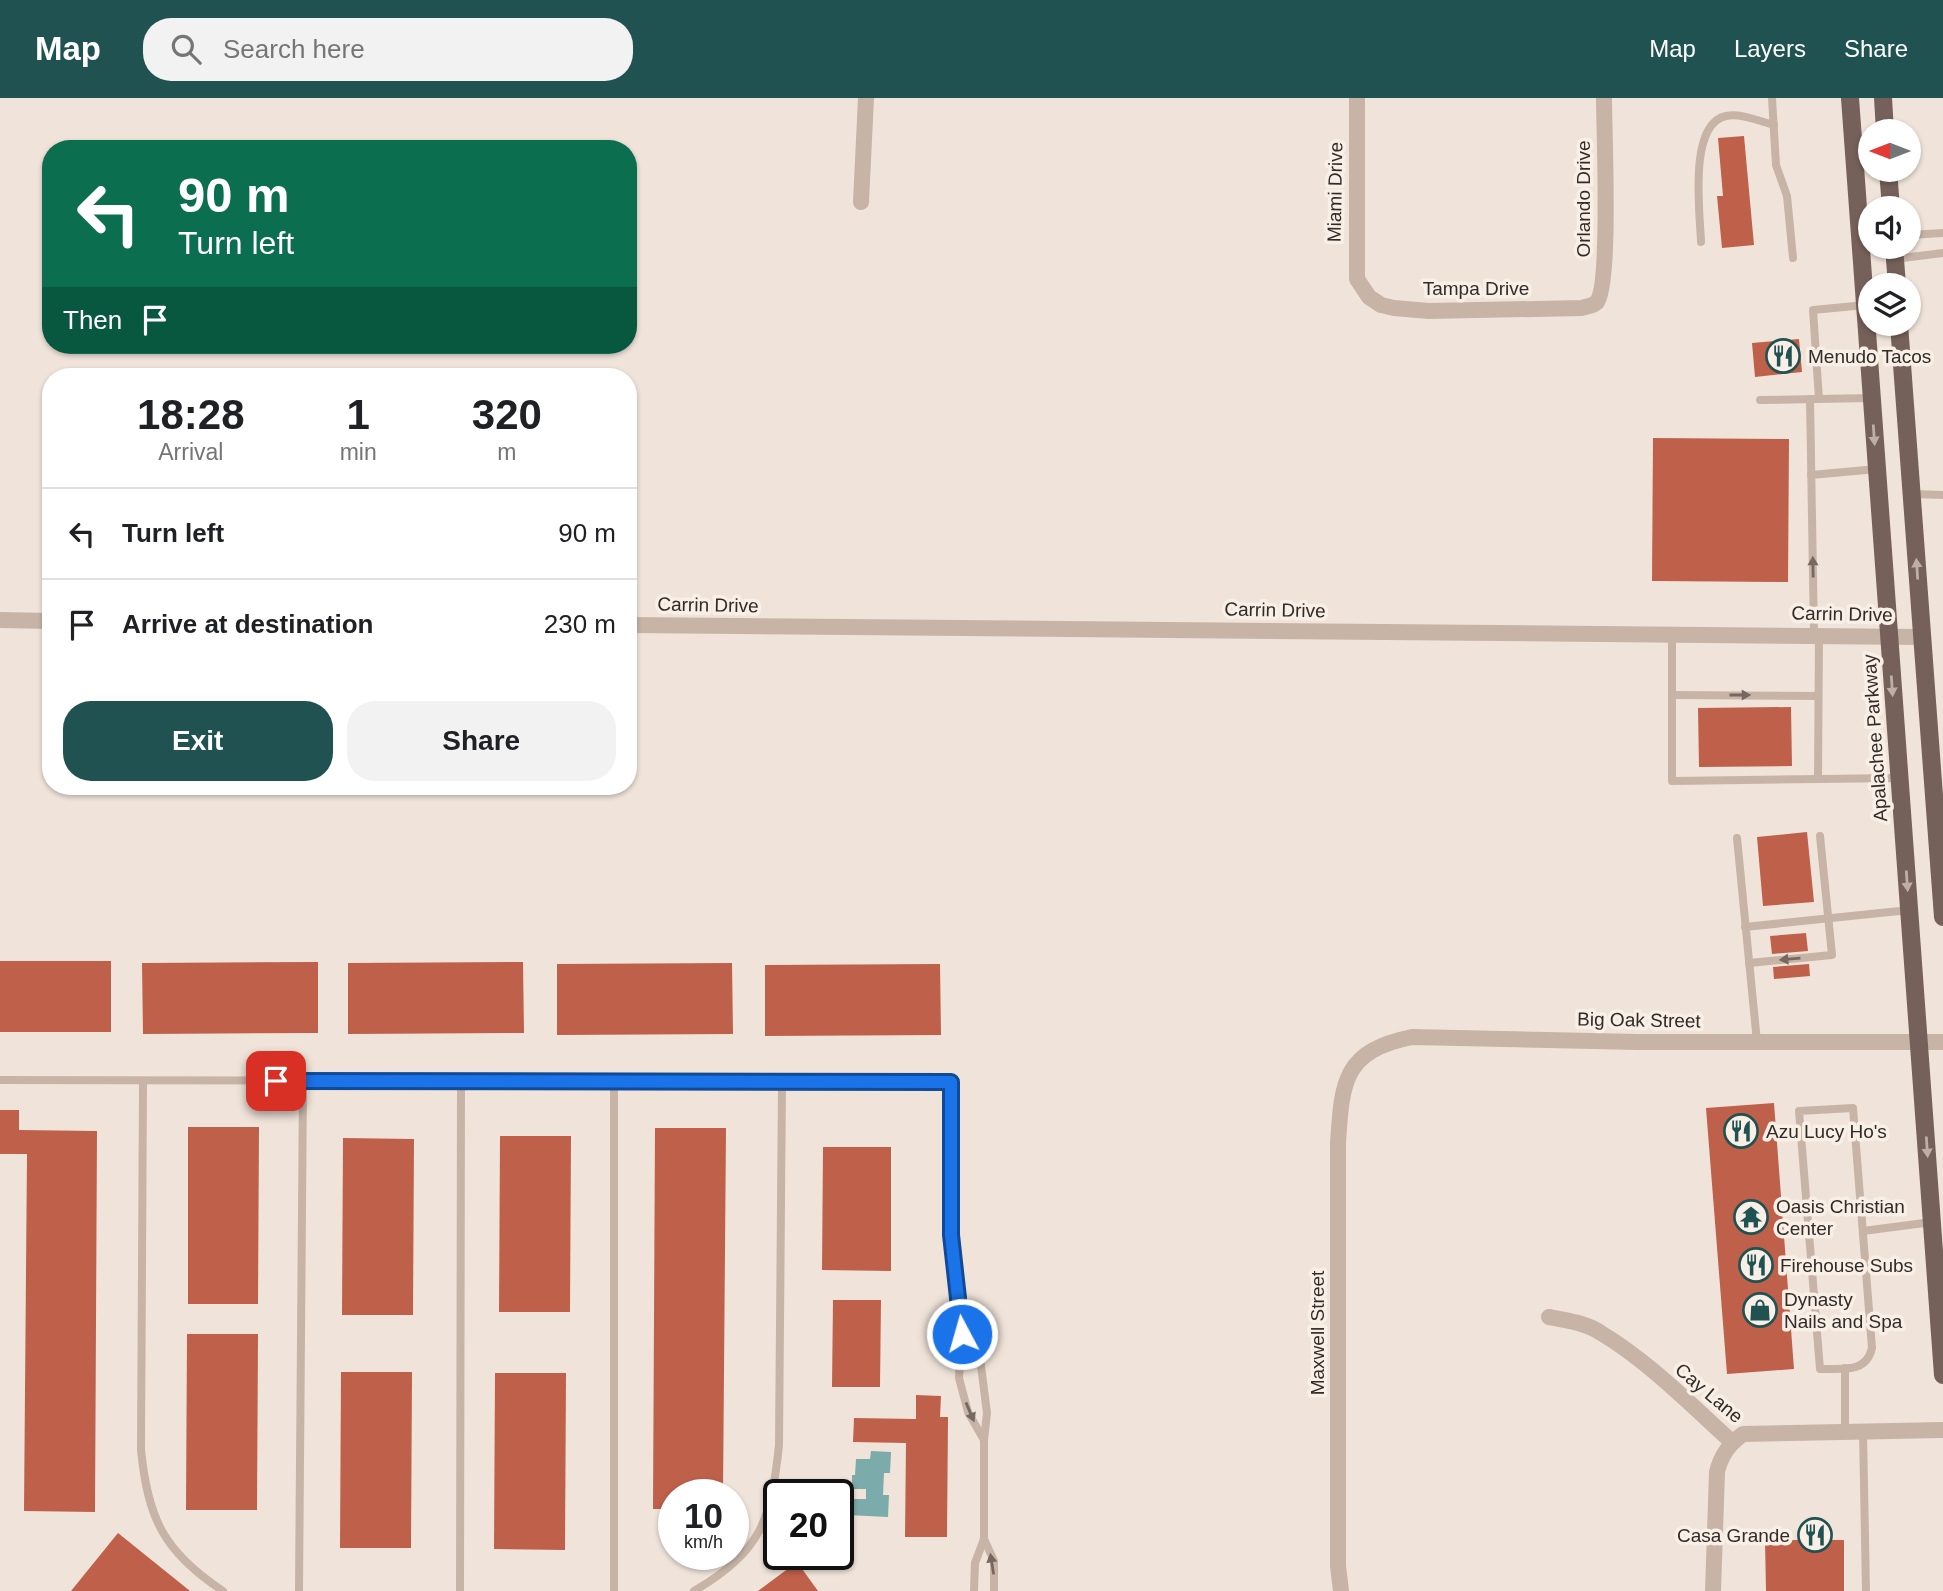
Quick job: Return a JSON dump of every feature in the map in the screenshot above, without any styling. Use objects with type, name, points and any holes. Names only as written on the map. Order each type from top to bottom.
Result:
[{"type":"main road","name":"Apalachee Parkway","points":[[1850,98],[1863,273]]},
{"type":"main road","points":[[1883,98],[1884,119]]},
{"type":"main road","name":"Apalachee Parkway","points":[[1867,336],[1943,1375]]},
{"type":"main road","points":[[1900,336],[1922,637],[1938,782],[1943,917]]},
{"type":"street","points":[[861,201],[866,98]]},
{"type":"street","name":"Miami Drive","points":[[1357,98],[1356,253],[1360,286]]},
{"type":"street","name":"Orlando Drive","points":[[1598,300],[1604,284],[1604,98]]},
{"type":"street","name":"Tampa Drive","points":[[1360,286],[1381,304],[1429,311],[1582,308],[1594,305],[1598,300]]},
{"type":"street","points":[[0,620],[42,621]]},
{"type":"street","name":"Carrin Drive","points":[[637,625],[1922,637]]},
{"type":"street","name":"Big Oak Street","points":[[1348,1075],[1360,1059],[1380,1045],[1412,1037],[1943,1042]]},
{"type":"street","name":"Maxwell Street","points":[[1341,1591],[1338,1566],[1338,1143],[1342,1093],[1348,1075]]},
{"type":"street","name":"Cay Lane","points":[[1549,1317],[1571,1321],[1600,1332],[1675,1391],[1731,1442],[1743,1434],[1943,1430]]},
{"type":"street","points":[[1713,1591],[1717,1472],[1720,1460],[1731,1442]]},
{"type":"lane","points":[[1772,98],[1776,165],[1787,196],[1793,258]]},
{"type":"lane","points":[[1701,242],[1698,174],[1703,141],[1710,128],[1716,120],[1732,115],[1774,125]]},
{"type":"lane","points":[[1921,234],[1943,233]]},
{"type":"lane","points":[[1921,253],[1943,253]]},
{"type":"lane","points":[[1818,779],[1811,475],[1815,399],[1813,310],[1858,305]]},
{"type":"lane","points":[[1759,400],[1871,398]]},
{"type":"lane","points":[[1811,475],[1877,469]]},
{"type":"lane","points":[[1912,494],[1943,495]]},
{"type":"lane","points":[[1672,634],[1672,781],[1899,778]]},
{"type":"lane","points":[[1672,695],[1818,696]]},
{"type":"lane","points":[[1749,963],[1832,956],[1820,836]]},
{"type":"lane","points":[[1737,838],[1757,1042]]},
{"type":"lane","points":[[1745,927],[1909,910]]},
{"type":"lane","points":[[0,1080],[951,1082],[951,1235],[962,1334],[959,1378],[968,1412],[984,1440]]},
{"type":"lane","points":[[143,1080],[141,1450],[145,1490],[154,1519],[175,1550],[201,1576],[223,1591]]},
{"type":"lane","points":[[299,1591],[303,1081]]},
{"type":"lane","points":[[460,1591],[461,1081]]},
{"type":"lane","points":[[614,1081],[614,1591]]},
{"type":"lane","points":[[694,1591],[735,1562],[757,1536],[768,1517],[775,1488],[779,1445],[782,1082]]},
{"type":"lane","points":[[1853,1108],[1863,1231],[1872,1348],[1869,1359],[1861,1367],[1820,1369],[1799,1111],[1853,1108]]},
{"type":"lane","points":[[1863,1231],[1932,1222]]},
{"type":"lane","points":[[962,1334],[980,1358],[987,1413],[984,1440],[984,1539],[975,1563],[974,1591]]},
{"type":"lane","points":[[1844,1368],[1845,1431]]},
{"type":"lane","points":[[1863,1431],[1867,1591]]},
{"type":"lane","points":[[984,1539],[994,1561],[994,1591]]},
{"type":"water","points":[[871,1451],[891,1452],[890,1473],[884,1473],[883,1495],[889,1495],[888,1517],[854,1515],[854,1499],[866,1499],[866,1489],[854,1489],[852,1475],[855,1475],[856,1459],[870,1459]]},
{"type":"building","points":[[1744,136],[1754,245],[1722,248],[1717,196],[1723,196],[1718,138]]},
{"type":"building","points":[[1799,339],[1802,372],[1755,377],[1752,343]]},
{"type":"building","points":[[1653,438],[1789,439],[1788,582],[1652,581]]},
{"type":"building","points":[[1791,707],[1792,766],[1699,767],[1698,708]]},
{"type":"building","points":[[1807,832],[1814,902],[1763,906],[1757,837]]},
{"type":"building","points":[[1806,933],[1808,951],[1772,954],[1770,936]]},
{"type":"building","points":[[0,961],[111,961],[111,1032],[0,1032]]},
{"type":"building","points":[[318,962],[318,1033],[143,1034],[142,963]]},
{"type":"building","points":[[523,962],[524,1033],[348,1034],[348,963]]},
{"type":"building","points":[[732,963],[733,1034],[557,1035],[557,964]]},
{"type":"building","points":[[940,964],[941,1035],[765,1036],[765,965]]},
{"type":"building","points":[[1809,964],[1810,976],[1774,979],[1773,967]]},
{"type":"building","points":[[1774,1103],[1794,1369],[1727,1374],[1706,1108]]},
{"type":"building","points":[[0,1110],[19,1110],[19,1130],[97,1131],[95,1512],[24,1511],[27,1154],[0,1154]]},
{"type":"building","points":[[188,1127],[259,1127],[258,1304],[188,1304]]},
{"type":"building","points":[[655,1128],[726,1128],[723,1479],[658,1479],[658,1509],[653,1509]]},
{"type":"building","points":[[500,1136],[571,1136],[570,1312],[499,1312]]},
{"type":"building","points":[[343,1138],[414,1139],[413,1315],[342,1315]]},
{"type":"building","points":[[823,1147],[891,1147],[891,1271],[822,1270]]},
{"type":"building","points":[[833,1300],[881,1300],[880,1387],[832,1387]]},
{"type":"building","points":[[187,1334],[258,1334],[257,1510],[186,1510]]},
{"type":"building","points":[[341,1372],[412,1372],[411,1548],[340,1548]]},
{"type":"building","points":[[495,1373],[566,1373],[565,1550],[494,1549]]},
{"type":"building","points":[[916,1395],[941,1396],[940,1417],[948,1417],[947,1537],[905,1537],[906,1443],[853,1442],[854,1418],[916,1419]]},
{"type":"building","points":[[118,1533],[190,1591],[71,1591]]},
{"type":"building","points":[[1765,1540],[1844,1540],[1844,1591],[1766,1591]]},
{"type":"building","points":[[786,1570],[803,1570],[818,1591],[758,1591]]},
{"type":"place","name":"Menudo Tacos","points":[[1783,356]]},
{"type":"place","name":"Azu Lucy Ho's","points":[[1741,1131]]},
{"type":"place","name":"Oasis Christian Center","points":[[1751,1217]]},
{"type":"place","name":"Firehouse Subs","points":[[1756,1265]]},
{"type":"place","name":"Dynasty Nails and Spa","points":[[1760,1310]]},
{"type":"place","name":"Casa Grande","points":[[1815,1535]]},
{"type":"route","points":[[276,1081],[951,1082],[951,1235],[962,1334]]}]
